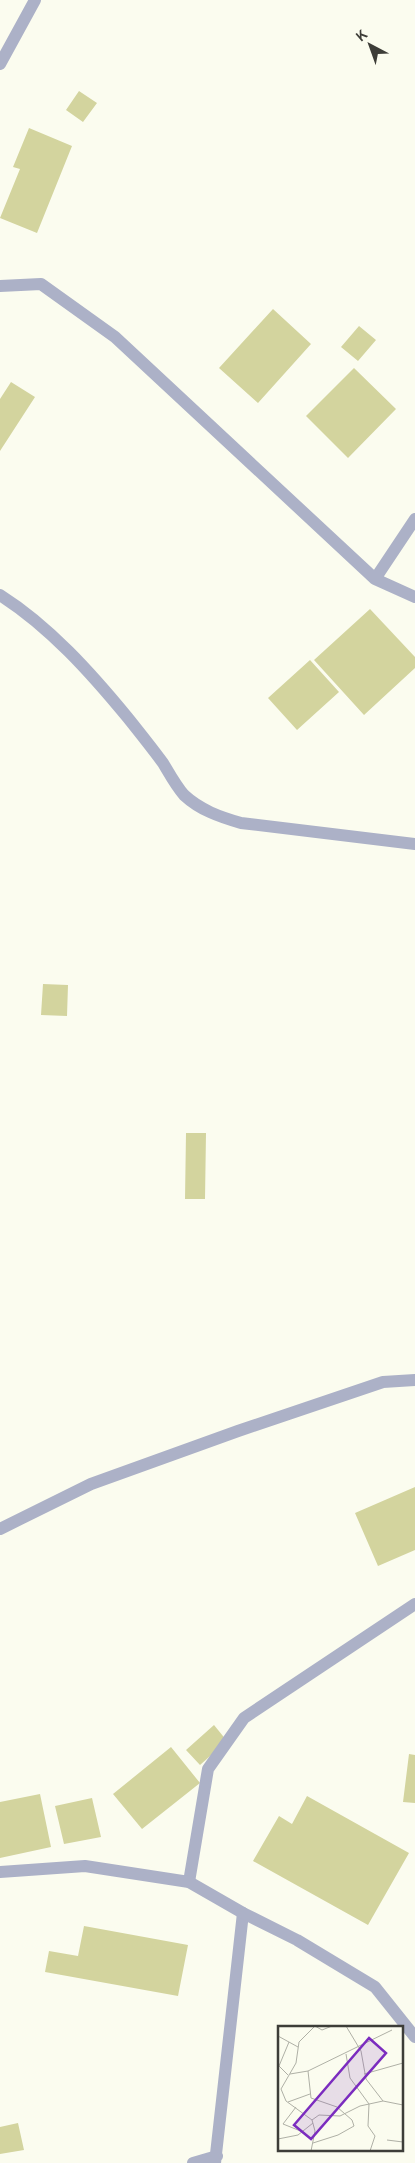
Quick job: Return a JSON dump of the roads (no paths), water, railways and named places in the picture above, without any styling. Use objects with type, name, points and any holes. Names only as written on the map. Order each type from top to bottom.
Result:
[{"type":"street","points":[[0,64],[35,0]]},
{"type":"street","points":[[0,286],[41,284],[115,337],[375,579],[415,597]]},
{"type":"street","points":[[375,579],[415,519]]},
{"type":"street","points":[[0,595],[17,606],[60,644],[100,685],[157,756],[183,793],[195,804],[241,823],[415,844]]},
{"type":"street","points":[[0,1529],[91,1484],[238,1431],[384,1382],[415,1380]]},
{"type":"street","points":[[189,1882],[208,1769],[244,1718],[415,1604]]},
{"type":"street","points":[[0,1872],[85,1866],[189,1882],[243,1913],[297,1940],[375,1987],[415,2037]]},
{"type":"street","points":[[193,2163],[216,2159],[243,1913]]}]
